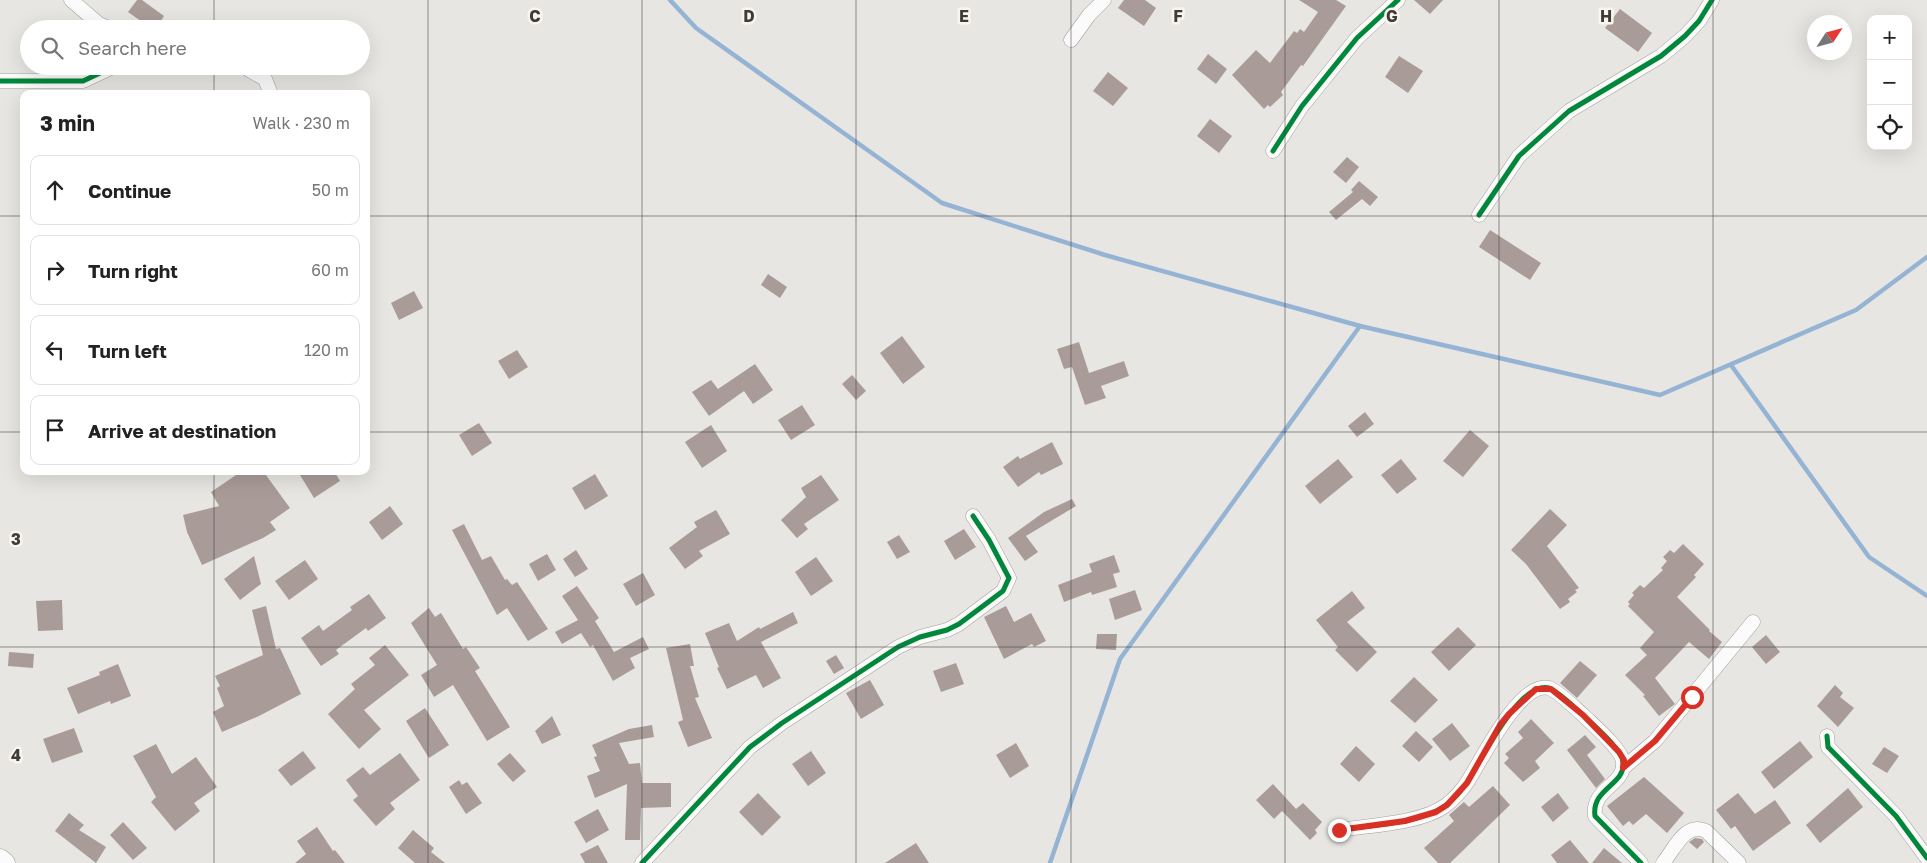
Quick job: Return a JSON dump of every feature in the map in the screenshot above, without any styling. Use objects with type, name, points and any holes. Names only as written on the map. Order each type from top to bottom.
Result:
[{"type":"street","points":[[71,0],[94,20]]},
{"type":"street","points":[[1072,40],[1089,15],[1104,0]]},
{"type":"street","points":[[1273,151],[1302,106],[1357,38],[1398,0]]},
{"type":"street","points":[[1479,215],[1519,156],[1569,111],[1661,56],[1685,36],[1699,21],[1712,0]]},
{"type":"street","points":[[0,81],[83,81],[96,75]]},
{"type":"street","points":[[259,75],[265,79],[269,90]]},
{"type":"street","points":[[642,863],[750,747],[775,727],[898,647],[920,637],[947,630],[959,624],[1003,591],[1009,578],[996,552],[973,516]]},
{"type":"street","points":[[1623,768],[1655,741],[1753,622]]},
{"type":"street","points":[[1339,830],[1405,821],[1436,812],[1447,805],[1467,783],[1500,725],[1509,714],[1536,689],[1551,689],[1583,715],[1619,752],[1624,760],[1621,776],[1596,801],[1594,808],[1595,816],[1641,863]]},
{"type":"street","points":[[1827,736],[1828,747],[1896,816],[1927,858]]},
{"type":"street","points":[[1663,863],[1685,833],[1692,829],[1700,828],[1706,831],[1738,863]]},
{"type":"street","points":[[0,859],[5,863]]},
{"type":"building","points":[[137,0],[142,0],[164,16],[162,20],[139,20],[128,12]]},
{"type":"building","points":[[1124,0],[1145,0],[1156,8],[1144,26],[1118,8]]},
{"type":"building","points":[[1299,0],[1336,0],[1346,6],[1303,66],[1301,65],[1281,92],[1283,95],[1270,107],[1268,105],[1264,109],[1232,75],[1256,50],[1270,63],[1294,31],[1297,33],[1300,29],[1304,32],[1318,12]]},
{"type":"building","points":[[1414,0],[1443,0],[1430,14]]},
{"type":"building","points":[[1620,9],[1652,33],[1638,52],[1605,28]]},
{"type":"building","points":[[1208,54],[1227,69],[1216,84],[1197,69]]},
{"type":"building","points":[[1399,56],[1423,71],[1408,93],[1385,77]]},
{"type":"building","points":[[1108,72],[1128,88],[1113,106],[1093,91]]},
{"type":"building","points":[[1210,119],[1232,136],[1219,153],[1197,136]]},
{"type":"building","points":[[1347,157],[1359,167],[1346,183],[1333,172]]},
{"type":"building","points":[[1359,181],[1378,197],[1370,206],[1362,199],[1336,220],[1329,212],[1353,192],[1351,190]]},
{"type":"building","points":[[1490,230],[1541,263],[1530,280],[1479,247]]},
{"type":"building","points":[[768,274],[787,287],[780,298],[761,285]]},
{"type":"building","points":[[414,291],[423,308],[399,320],[391,303]]},
{"type":"building","points":[[902,336],[925,367],[903,384],[880,353]]},
{"type":"building","points":[[1079,342],[1089,373],[1124,361],[1129,376],[1101,386],[1106,398],[1085,405],[1072,367],[1064,369],[1057,349]]},
{"type":"building","points":[[517,350],[528,367],[509,379],[498,361]]},
{"type":"building","points":[[755,364],[773,390],[753,404],[744,391],[709,416],[692,392],[711,380],[718,389]]},
{"type":"building","points":[[852,375],[866,391],[856,400],[842,384]]},
{"type":"building","points":[[802,405],[815,425],[791,440],[778,420]]},
{"type":"building","points":[[1365,412],[1374,424],[1357,437],[1348,426]]},
{"type":"building","points":[[479,423],[492,443],[472,456],[459,435]]},
{"type":"building","points":[[711,425],[727,451],[702,468],[685,442]]},
{"type":"building","points":[[1470,430],[1489,446],[1463,477],[1443,461]]},
{"type":"building","points":[[1052,442],[1063,464],[1041,475],[1039,472],[1018,487],[1003,467],[1018,456],[1020,459]]},
{"type":"building","points":[[1338,459],[1353,477],[1320,504],[1305,486]]},
{"type":"building","points":[[1401,459],[1417,479],[1397,494],[1381,475]]},
{"type":"building","points":[[595,474],[608,496],[585,510],[572,488]]},
{"type":"building","points":[[236,475],[266,475],[290,508],[270,522],[276,530],[263,538],[202,565],[187,532],[183,515],[219,506],[211,492]]},
{"type":"building","points":[[300,475],[336,475],[340,481],[314,498]]},
{"type":"building","points":[[821,475],[839,500],[804,524],[808,529],[797,538],[781,520],[806,497],[801,488]]},
{"type":"building","points":[[1072,499],[1076,506],[1026,536],[1038,552],[1025,561],[1008,538],[1044,512]]},
{"type":"building","points":[[390,506],[403,524],[382,540],[369,522]]},
{"type":"building","points":[[1550,509],[1567,525],[1547,546],[1579,588],[1568,599],[1570,602],[1560,609],[1526,564],[1511,550]]},
{"type":"building","points":[[716,510],[730,534],[699,551],[703,556],[685,569],[669,548],[697,527],[694,522]]},
{"type":"building","points":[[464,524],[482,560],[491,556],[505,580],[507,579],[512,585],[517,582],[548,629],[528,641],[507,608],[497,615],[452,530]]},
{"type":"building","points":[[964,529],[976,547],[955,560],[944,541]]},
{"type":"building","points":[[899,535],[910,552],[897,559],[887,542]]},
{"type":"building","points":[[1683,544],[1704,564],[1694,575],[1696,577],[1677,597],[1722,642],[1709,659],[1689,642],[1655,678],[1675,704],[1659,716],[1643,696],[1645,695],[1625,675],[1647,655],[1640,648],[1654,632],[1628,606],[1630,604],[1628,602],[1634,595],[1632,593],[1640,585],[1644,588],[1663,570],[1661,568],[1667,561],[1663,557],[1670,550],[1674,553]]},
{"type":"building","points":[[576,550],[588,569],[575,577],[563,559]]},
{"type":"building","points":[[547,554],[556,570],[538,581],[529,564]]},
{"type":"building","points":[[1114,555],[1120,572],[1113,574],[1117,587],[1092,595],[1091,592],[1064,602],[1058,585],[1092,572],[1089,564]]},
{"type":"building","points":[[254,556],[261,584],[240,600],[224,579]]},
{"type":"building","points":[[816,557],[833,581],[811,596],[795,572]]},
{"type":"building","points":[[305,560],[318,579],[289,600],[275,581]]},
{"type":"building","points":[[643,573],[655,595],[636,606],[623,584]]},
{"type":"building","points":[[577,586],[599,618],[595,621],[614,652],[643,637],[649,649],[630,658],[635,668],[613,681],[593,645],[590,647],[581,633],[562,644],[555,632],[578,620],[562,596]]},
{"type":"building","points":[[1135,590],[1142,610],[1115,620],[1109,599]]},
{"type":"building","points":[[1352,591],[1365,608],[1347,622],[1377,652],[1357,672],[1335,650],[1338,647],[1316,620]]},
{"type":"building","points":[[369,594],[386,618],[368,631],[366,628],[336,650],[339,654],[321,666],[301,638],[319,625],[323,631],[352,610],[350,607]]},
{"type":"building","points":[[62,600],[63,630],[38,631],[36,601]]},
{"type":"building","points":[[266,606],[276,649],[280,648],[301,694],[259,716],[222,732],[213,712],[224,706],[217,688],[220,686],[215,676],[263,655],[252,610]]},
{"type":"building","points":[[1006,606],[1014,622],[1031,613],[1046,641],[1034,647],[1032,644],[1004,659],[984,617]]},
{"type":"building","points":[[429,608],[435,617],[441,613],[463,649],[466,647],[480,668],[475,671],[510,727],[487,741],[453,685],[434,697],[421,675],[437,665],[411,623]]},
{"type":"building","points":[[793,612],[798,623],[761,642],[781,678],[763,688],[756,675],[727,689],[717,668],[719,667],[705,633],[729,623],[737,641],[759,627],[760,629]]},
{"type":"building","points":[[1458,627],[1476,645],[1449,671],[1431,652]]},
{"type":"building","points":[[1097,634],[1117,634],[1116,650],[1096,649]]},
{"type":"building","points":[[1766,635],[1780,652],[1766,664],[1752,647]]},
{"type":"building","points":[[690,644],[694,666],[690,666],[699,697],[695,698],[712,738],[688,747],[678,722],[683,720],[666,648]]},
{"type":"building","points":[[385,645],[409,675],[364,710],[381,729],[359,749],[328,714],[355,689],[351,684],[375,665],[369,658]]},
{"type":"building","points":[[9,652],[34,654],[33,668],[8,666]]},
{"type":"building","points":[[836,655],[844,668],[834,674],[826,661]]},
{"type":"building","points":[[1580,661],[1597,675],[1577,698],[1560,683]]},
{"type":"building","points":[[956,663],[964,684],[941,692],[933,671]]},
{"type":"building","points":[[118,664],[131,696],[111,704],[110,701],[78,714],[67,688],[100,675],[99,672]]},
{"type":"building","points":[[1414,677],[1438,700],[1415,723],[1390,701]]},
{"type":"building","points":[[870,680],[884,705],[861,719],[846,693]]},
{"type":"building","points":[[1835,685],[1843,693],[1840,697],[1854,708],[1838,727],[1817,706]]},
{"type":"building","points":[[425,708],[449,745],[429,758],[406,721]]},
{"type":"building","points":[[552,716],[561,735],[542,744],[535,731]]},
{"type":"building","points":[[1531,719],[1554,743],[1535,761],[1540,768],[1523,782],[1504,763],[1509,758],[1505,754],[1523,738],[1518,732]]},
{"type":"building","points":[[1452,723],[1470,746],[1450,761],[1432,739]]},
{"type":"building","points":[[652,725],[654,737],[619,743],[629,764],[640,763],[642,783],[671,783],[671,807],[641,808],[640,840],[625,840],[627,784],[595,798],[587,776],[600,771],[594,757],[597,756],[592,745],[629,729]]},
{"type":"building","points":[[74,728],[83,752],[52,763],[43,739]]},
{"type":"building","points":[[1416,731],[1433,747],[1419,762],[1402,746]]},
{"type":"building","points":[[1585,735],[1596,747],[1587,755],[1605,779],[1596,788],[1567,750]]},
{"type":"building","points":[[1800,741],[1813,757],[1774,789],[1761,772]]},
{"type":"building","points":[[1016,743],[1029,766],[1010,778],[996,755]]},
{"type":"building","points":[[156,744],[172,774],[196,757],[217,787],[194,803],[200,811],[175,831],[151,802],[156,797],[133,756]]},
{"type":"building","points":[[1356,746],[1375,764],[1359,782],[1340,764]]},
{"type":"building","points":[[1884,747],[1899,756],[1887,773],[1872,764]]},
{"type":"building","points":[[303,751],[316,768],[291,786],[278,770]]},
{"type":"building","points":[[811,751],[826,773],[808,786],[792,764]]},
{"type":"building","points":[[400,753],[420,780],[390,803],[395,809],[376,826],[353,800],[358,796],[346,780],[363,767],[370,775]]},
{"type":"building","points":[[510,753],[526,771],[513,782],[497,764]]},
{"type":"building","points":[[1644,777],[1684,813],[1667,833],[1646,814],[1633,825],[1629,821],[1623,826],[1607,806]]},
{"type":"building","points":[[459,780],[462,785],[467,782],[482,803],[466,814],[449,787]]},
{"type":"building","points":[[1273,784],[1296,809],[1303,803],[1322,822],[1315,830],[1317,833],[1310,840],[1282,811],[1274,819],[1256,800]]},
{"type":"building","points":[[1493,786],[1510,805],[1450,863],[1438,863],[1424,848],[1454,821],[1449,815],[1464,802],[1469,807]]},
{"type":"building","points":[[1848,788],[1863,807],[1820,843],[1806,825]]},
{"type":"building","points":[[758,793],[781,817],[762,836],[739,812]]},
{"type":"building","points":[[1558,793],[1569,808],[1553,822],[1541,807]]},
{"type":"building","points":[[1738,793],[1755,814],[1775,800],[1791,823],[1753,851],[1735,826],[1731,829],[1716,810]]},
{"type":"building","points":[[598,809],[609,830],[586,843],[574,822]]},
{"type":"building","points":[[69,813],[84,825],[79,830],[106,847],[96,863],[55,831]]},
{"type":"building","points":[[123,822],[147,848],[133,860],[110,835]]},
{"type":"building","points":[[317,827],[333,851],[335,850],[345,863],[295,863],[306,854],[297,841]]},
{"type":"building","points":[[413,830],[434,848],[431,852],[445,863],[415,863],[398,848]]},
{"type":"building","points":[[1695,838],[1702,839],[1704,842],[1697,849],[1689,842]]},
{"type":"building","points":[[1570,840],[1589,863],[1557,863],[1551,855]]},
{"type":"building","points":[[916,843],[929,863],[885,863]]},
{"type":"building","points":[[598,845],[608,863],[585,863],[580,854]]},
{"type":"building","points":[[1604,848],[1622,863],[1592,863]]},
{"type":"waterway","points":[[670,0],[696,28],[942,203],[1105,255],[1360,326],[1660,395],[1856,310],[1927,257]]},
{"type":"waterway","points":[[1050,863],[1120,659],[1360,326]]},
{"type":"waterway","points":[[1731,365],[1869,557],[1927,596]]},
{"type":"cycle path","points":[[1273,151],[1302,106],[1357,38],[1398,0]]},
{"type":"cycle path","points":[[1479,215],[1519,156],[1569,111],[1661,56],[1685,36],[1699,21],[1712,0]]},
{"type":"cycle path","points":[[0,81],[83,81],[96,75]]},
{"type":"cycle path","points":[[642,863],[750,747],[782,723],[898,647],[920,637],[947,630],[959,624],[1003,591],[1009,578],[989,540],[973,516]]},
{"type":"cycle path","points":[[1339,830],[1422,817],[1445,806],[1466,784],[1502,724],[1514,709],[1526,696],[1538,689],[1549,688],[1566,700],[1618,750],[1623,762],[1622,770],[1619,776],[1598,799],[1595,807],[1595,816],[1641,863]]},
{"type":"cycle path","points":[[1827,736],[1828,747],[1896,816],[1927,858]]},
{"type":"route","points":[[1339,830],[1405,821],[1436,812],[1447,805],[1467,783],[1500,725],[1536,689],[1551,689],[1583,715],[1619,752],[1624,760],[1623,768],[1655,741],[1692,697]]}]
